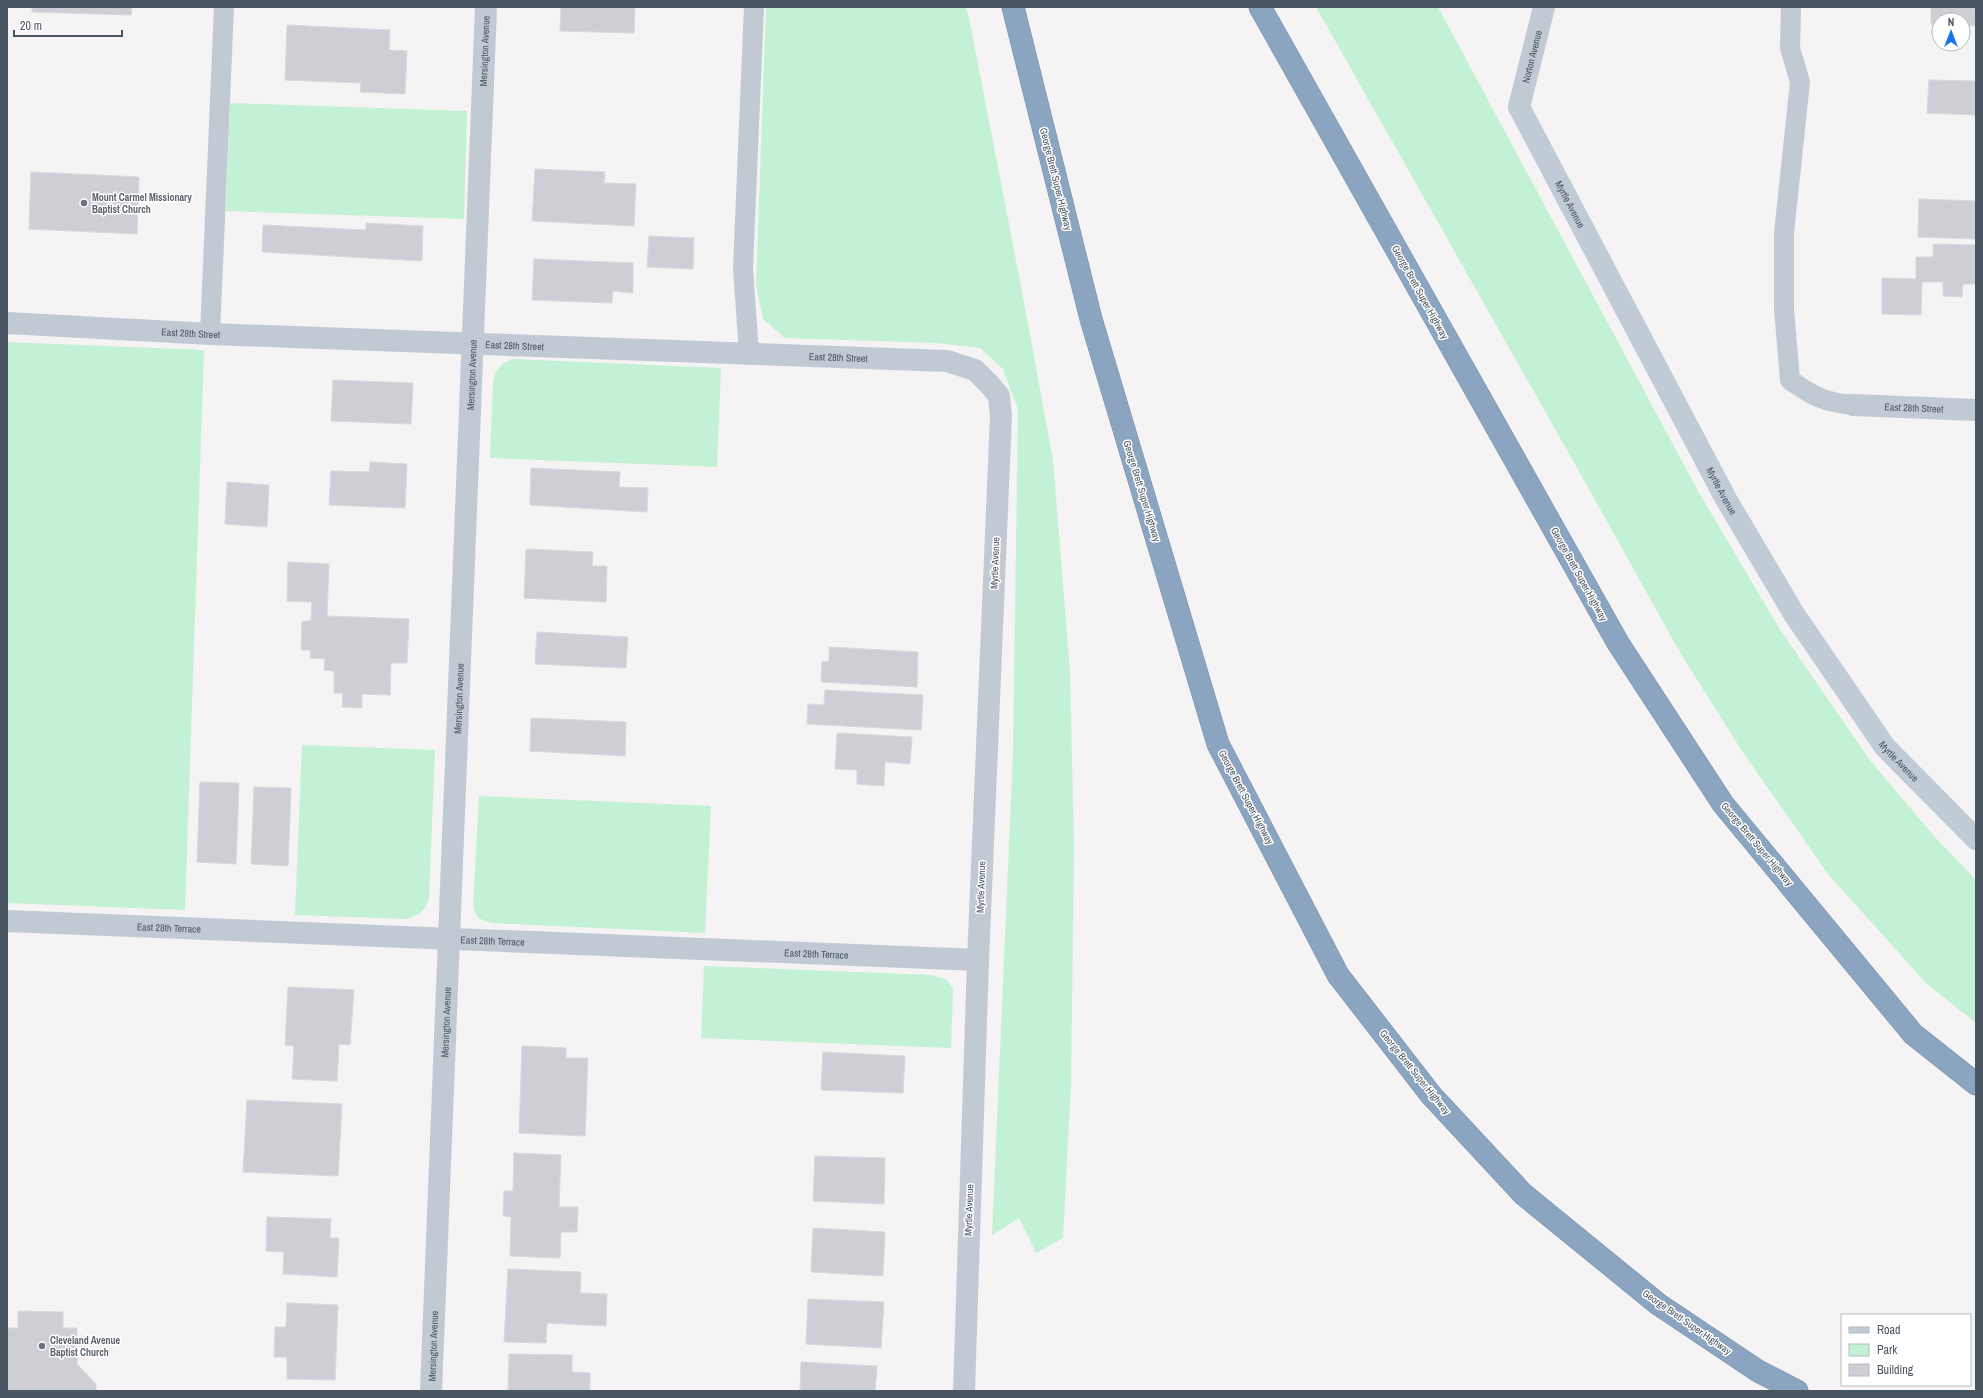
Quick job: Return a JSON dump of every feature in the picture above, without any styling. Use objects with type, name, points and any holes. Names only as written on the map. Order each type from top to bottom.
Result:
[{"type":"highway","name":"George Brett Super Highway","points":[[1013,7],[1091,319],[1218,744],[1338,975],[1431,1095],[1523,1194],[1658,1304],[1758,1371],[1796,1391]]},
{"type":"highway","name":"George Brett Super Highway","points":[[1260,7],[1618,643],[1723,804],[1913,1034],[1976,1084]]},
{"type":"street","name":"Mersington Avenue","points":[[431,1391],[474,343],[486,7]]},
{"type":"street","name":"Norton Avenue","points":[[1519,107],[1544,7]]},
{"type":"street","name":"Myrtle Avenue","points":[[1519,107],[1726,499],[1794,614],[1885,747],[1976,839]]},
{"type":"street","name":"East 28th Street","points":[[7,323],[210,334],[947,361],[975,370],[990,385]]},
{"type":"street","name":"Myrtle Avenue","points":[[964,1391],[978,960],[1001,416],[999,396],[990,385]]},
{"type":"street","name":"East 28th Street","points":[[1853,405],[1976,410]]},
{"type":"street","name":"East 28th Terrace","points":[[7,921],[449,940],[978,960]]},
{"type":"lane","points":[[210,334],[224,7]]},
{"type":"lane","points":[[749,354],[743,268],[754,7]]},
{"type":"lane","points":[[1791,7],[1790,48],[1800,82],[1784,233],[1784,309],[1790,380],[1811,395],[1830,402],[1853,405]]},
{"type":"green space","points":[[766,7],[966,7],[969,18],[1053,460],[1070,672],[1074,847],[1071,1085],[1063,1238],[1036,1253],[1019,1218],[992,1235],[1013,753],[1018,410],[1003,369],[980,348],[937,343],[785,338],[763,319],[756,285]]},
{"type":"green space","points":[[1316,7],[1438,7],[1698,491],[1779,628],[1869,759],[1933,835],[1976,880],[1976,1023],[1926,983],[1828,874],[1742,751],[1681,654]]},
{"type":"green space","points":[[230,103],[467,111],[464,219],[226,211]]},
{"type":"green space","points":[[7,342],[204,350],[185,910],[7,903]]},
{"type":"green space","points":[[513,359],[721,368],[717,467],[490,458],[493,382],[499,368]]},
{"type":"green space","points":[[302,745],[435,750],[429,898],[426,906],[419,914],[407,919],[295,915]]},
{"type":"green space","points":[[479,796],[711,806],[705,933],[491,923],[478,918],[473,907]]},
{"type":"green space","points":[[704,966],[932,975],[947,980],[953,988],[951,1048],[701,1038]]},
{"type":"building","points":[[32,7],[132,7],[131,15],[32,12]]},
{"type":"building","points":[[561,7],[635,7],[634,33],[560,31]]},
{"type":"building","points":[[1931,7],[1976,7],[1976,26],[1971,26],[1971,12],[1931,12]]},
{"type":"building","points":[[287,25],[390,30],[389,50],[407,51],[405,94],[360,92],[361,83],[285,80]]},
{"type":"building","points":[[1929,80],[1976,81],[1976,115],[1927,113]]},
{"type":"building","points":[[535,169],[605,172],[604,183],[636,184],[634,226],[532,221]]},
{"type":"building","name":"Mount Carmel Missionary Baptist Church","points":[[31,172],[139,177],[137,234],[29,229]]},
{"type":"building","points":[[1919,199],[1976,201],[1976,239],[1918,237]]},
{"type":"building","points":[[366,223],[423,226],[422,261],[262,252],[263,225],[366,230]]},
{"type":"building","points":[[649,236],[694,238],[693,269],[647,267]]},
{"type":"building","points":[[1933,244],[1976,245],[1976,284],[1963,284],[1962,297],[1943,296],[1943,282],[1922,282],[1921,315],[1882,314],[1882,278],[1916,279],[1916,257],[1933,257]]},
{"type":"building","points":[[534,259],[633,263],[633,293],[613,291],[612,303],[532,300]]},
{"type":"building","points":[[333,380],[413,383],[411,424],[331,421]]},
{"type":"building","points":[[370,462],[407,464],[405,508],[329,505],[331,471],[369,472]]},
{"type":"building","points":[[531,468],[620,472],[619,487],[648,488],[647,512],[530,505]]},
{"type":"building","points":[[227,482],[269,485],[267,527],[225,524]]},
{"type":"building","points":[[526,549],[593,552],[592,566],[607,566],[606,602],[524,598]]},
{"type":"building","points":[[288,562],[329,564],[327,616],[409,619],[407,663],[391,663],[390,695],[362,694],[362,708],[342,707],[343,693],[334,693],[334,671],[324,670],[325,659],[310,658],[311,650],[301,650],[302,621],[311,621],[312,602],[287,601]]},
{"type":"building","points":[[537,632],[628,637],[626,668],[535,664]]},
{"type":"building","points":[[829,647],[918,652],[917,687],[821,682],[822,661],[829,662]]},
{"type":"building","points":[[825,690],[923,695],[921,730],[807,724],[808,704],[824,705]]},
{"type":"building","points":[[531,718],[626,722],[625,756],[530,751]]},
{"type":"building","points":[[837,733],[912,737],[910,764],[885,762],[884,786],[857,784],[857,770],[835,769]]},
{"type":"building","points":[[200,782],[239,783],[236,864],[197,862]]},
{"type":"building","points":[[254,787],[291,788],[288,866],[251,864]]},
{"type":"building","points":[[288,987],[354,990],[350,1045],[339,1044],[337,1081],[292,1079],[294,1046],[285,1045]]},
{"type":"building","points":[[522,1046],[566,1048],[566,1058],[588,1058],[585,1136],[519,1133]]},
{"type":"building","points":[[823,1052],[905,1056],[903,1093],[821,1090]]},
{"type":"building","points":[[247,1100],[342,1104],[338,1176],[243,1172]]},
{"type":"building","points":[[514,1153],[561,1155],[559,1207],[578,1207],[577,1232],[561,1232],[560,1258],[510,1256],[511,1217],[503,1216],[504,1191],[513,1191]]},
{"type":"building","points":[[815,1156],[885,1158],[884,1204],[813,1201]]},
{"type":"building","points":[[267,1217],[331,1219],[330,1238],[339,1238],[337,1277],[283,1274],[284,1252],[266,1251]]},
{"type":"building","points":[[813,1228],[885,1232],[883,1276],[811,1272]]},
{"type":"building","points":[[508,1269],[581,1272],[580,1293],[607,1294],[606,1326],[547,1323],[546,1343],[504,1342]]},
{"type":"building","points":[[808,1299],[884,1302],[881,1348],[806,1344]]},
{"type":"building","points":[[287,1303],[338,1305],[335,1380],[287,1379],[287,1357],[274,1357],[275,1327],[286,1327]]},
{"type":"building","name":"Cleveland Avenue Baptist Church","points":[[18,1311],[63,1312],[63,1328],[77,1328],[77,1364],[96,1384],[96,1391],[7,1391],[7,1328],[18,1328]]},
{"type":"building","points":[[509,1354],[572,1355],[572,1372],[590,1373],[590,1391],[508,1391]]},
{"type":"building","points":[[801,1362],[877,1366],[875,1391],[800,1391]]},
{"type":"place","name":"Mount Carmel Missionary Baptist Church","points":[[84,203]]},
{"type":"place","name":"Cleveland Avenue Baptist Church","points":[[42,1346]]}]
